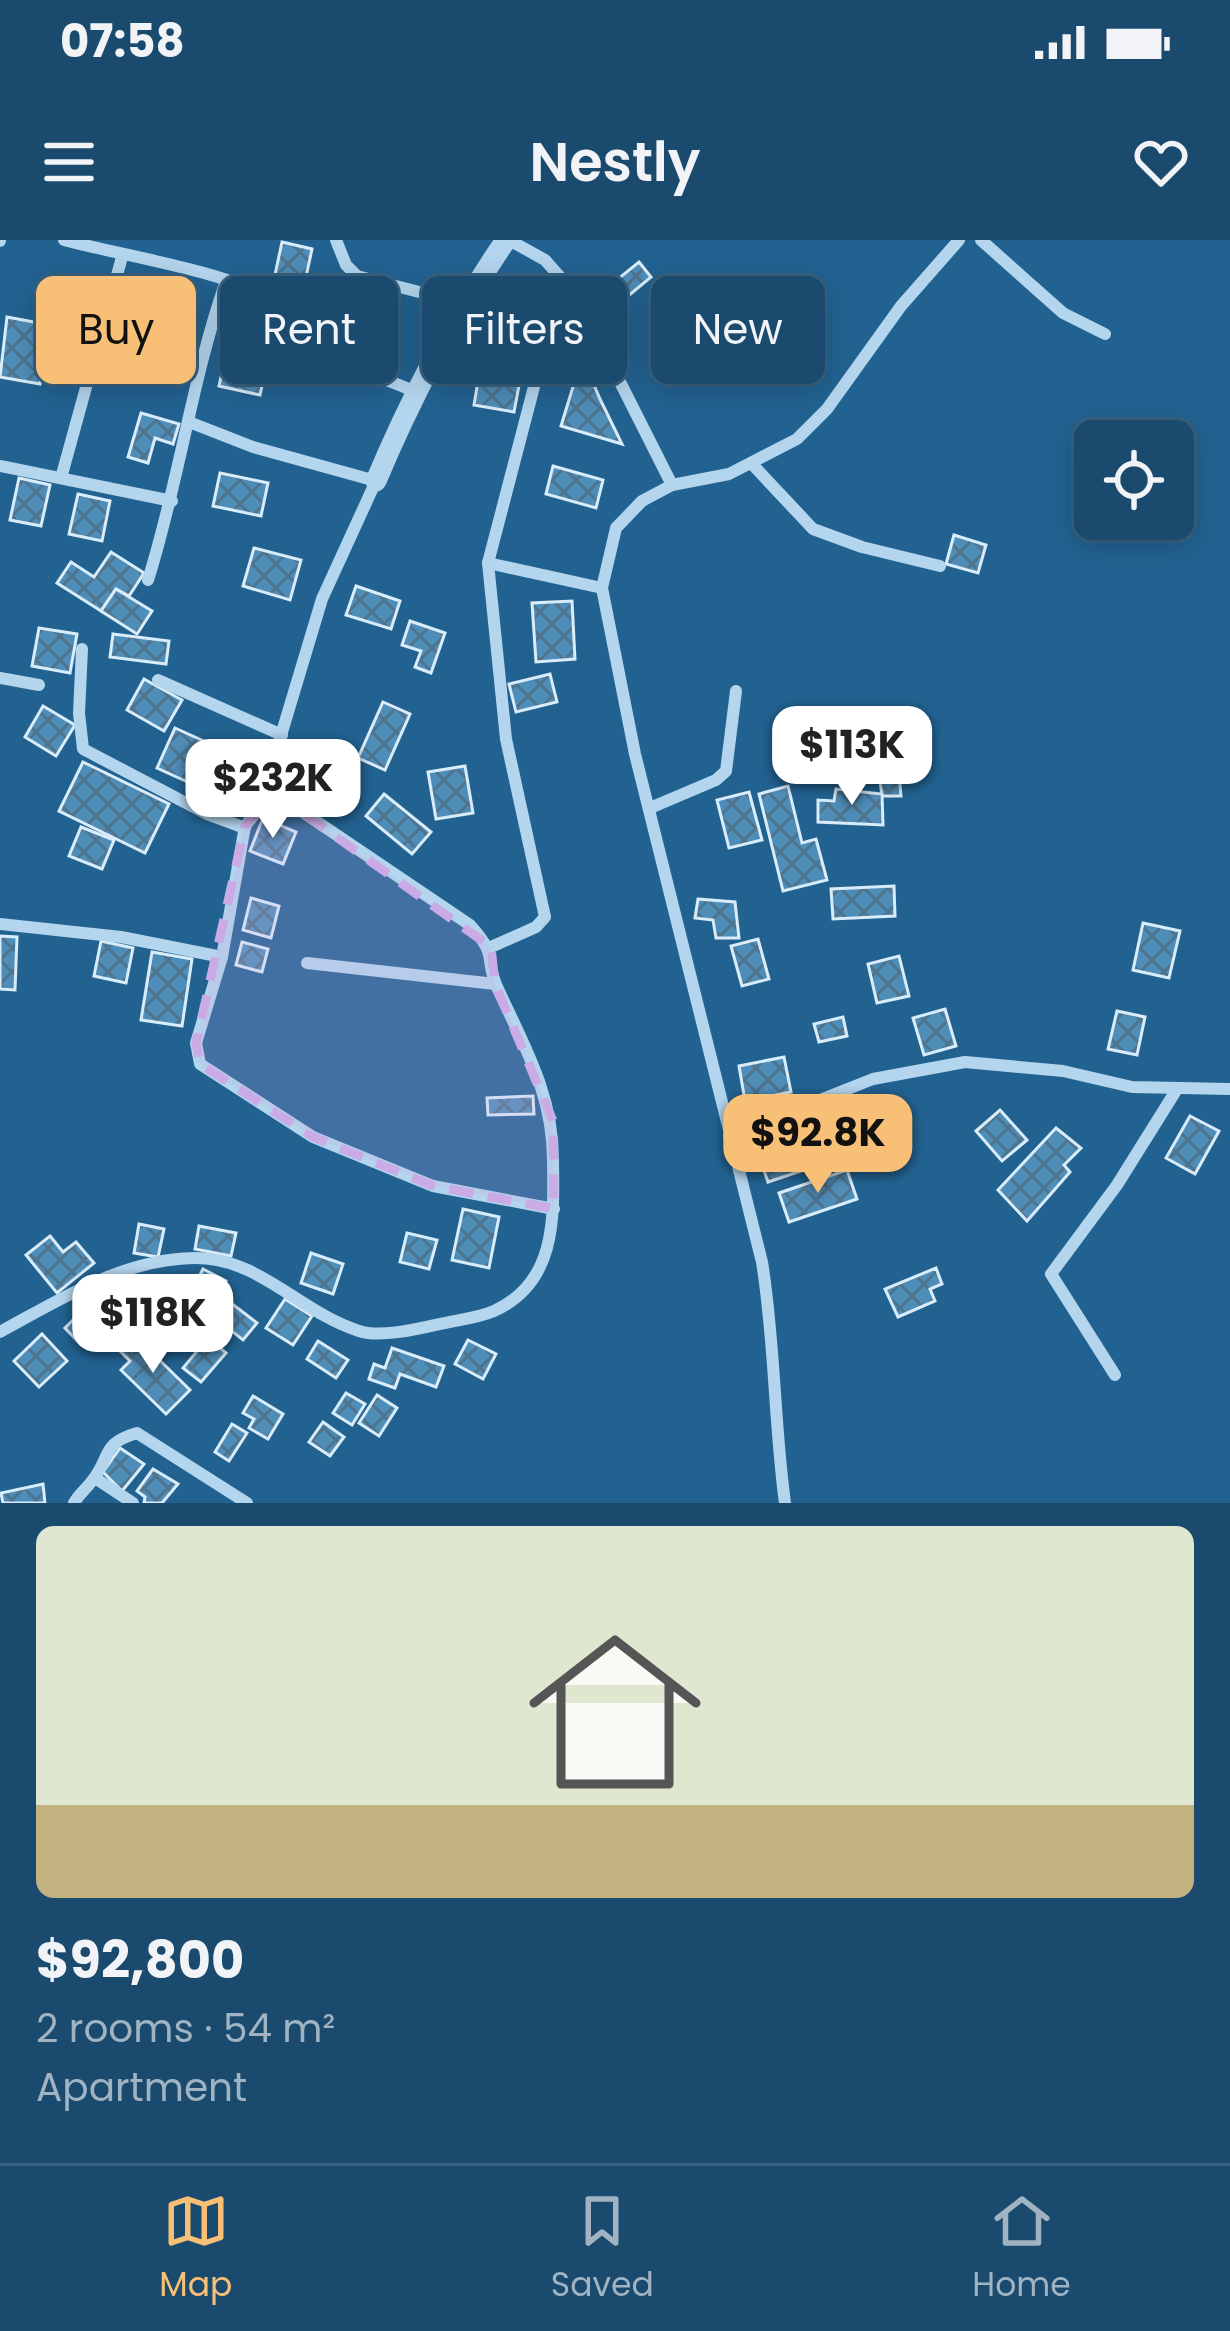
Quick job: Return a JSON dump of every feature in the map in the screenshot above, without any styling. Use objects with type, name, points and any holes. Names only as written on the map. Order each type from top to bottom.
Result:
[{"type":"street","points":[[64,240],[220,279]]},
{"type":"street","points":[[336,240],[346,266],[357,276],[422,293]]},
{"type":"street","points":[[481,276],[507,240],[544,260],[559,276]]},
{"type":"street","points":[[785,1503],[775,1430],[773,1330],[757,1242],[650,808],[602,588],[616,528],[642,501],[672,485],[729,474],[797,439],[827,410],[901,306],[959,240]]},
{"type":"street","points":[[981,240],[1063,313],[1105,334]]},
{"type":"street","points":[[61,478],[122,256]]},
{"type":"street","points":[[148,580],[172,501],[220,297]]},
{"type":"street","points":[[422,376],[322,599],[273,762],[273,792],[245,828],[222,957],[196,1043],[200,1064],[313,1137],[433,1186],[554,1209]]},
{"type":"street","points":[[394,384],[413,392]]},
{"type":"street","points":[[491,947],[536,927],[545,916],[506,739],[488,563],[535,384]]},
{"type":"street","points":[[621,384],[672,485]]},
{"type":"street","points":[[189,422],[295,460],[376,481]]},
{"type":"street","points":[[751,463],[813,529],[940,566]]},
{"type":"street","points":[[0,466],[172,501]]},
{"type":"street","points":[[488,563],[602,588]]},
{"type":"street","points":[[82,649],[79,713],[83,749],[207,814],[245,828]]},
{"type":"street","points":[[0,678],[39,685]]},
{"type":"street","points":[[158,680],[282,735]]},
{"type":"street","points":[[650,808],[716,780],[726,771],[736,691]]},
{"type":"street","points":[[0,1332],[132,1266],[198,1258],[260,1273],[305,1308],[364,1334],[427,1327],[494,1311],[530,1286],[550,1248],[553,1121],[525,1040],[495,984],[491,947],[470,925],[273,792]]},
{"type":"street","points":[[0,924],[121,937],[222,957]]},
{"type":"street","points":[[308,963],[495,984]]},
{"type":"street","points":[[729,1136],[873,1079],[965,1062],[1063,1071],[1132,1087],[1230,1089]]},
{"type":"street","points":[[1114,1375],[1051,1274],[1118,1185],[1177,1089]]},
{"type":"street","points":[[74,1503],[95,1478],[106,1450],[118,1438],[136,1432],[247,1503]]},
{"type":"street","points":[[95,1478],[133,1503]]},
{"type":"highlighted area","points":[[273,792],[491,947],[495,984],[553,1121],[554,1209],[433,1186],[313,1137],[200,1064],[196,1043],[245,826]]},
{"type":"building","points":[[282,242],[312,249],[306,276],[275,276]]},
{"type":"building","points":[[639,262],[651,277],[627,297],[627,276],[622,276]]},
{"type":"building","points":[[7,317],[36,322],[36,383],[0,377]]},
{"type":"building","points":[[220,381],[262,384],[260,395],[219,386]]},
{"type":"building","points":[[478,384],[519,384],[514,412],[474,405]]},
{"type":"building","points":[[574,384],[594,384],[622,444],[561,426]]},
{"type":"building","points":[[141,413],[179,424],[173,444],[155,438],[148,463],[128,457]]},
{"type":"building","points":[[553,466],[603,480],[596,508],[546,494]]},
{"type":"building","points":[[220,473],[268,483],[261,516],[213,506]]},
{"type":"building","points":[[19,478],[50,485],[41,526],[10,520]]},
{"type":"building","points":[[78,494],[110,501],[102,541],[69,534]]},
{"type":"building","points":[[954,535],[986,545],[978,573],[946,564]]},
{"type":"building","points":[[254,548],[301,560],[290,600],[243,586]]},
{"type":"building","points":[[111,552],[144,573],[129,596],[116,589],[101,611],[57,583],[71,562],[94,577]]},
{"type":"building","points":[[356,586],[400,601],[391,629],[346,615]]},
{"type":"building","points":[[116,589],[152,611],[137,634],[101,611]]},
{"type":"building","points":[[572,601],[575,659],[536,662],[532,603]]},
{"type":"building","points":[[410,621],[445,633],[431,673],[415,667],[421,651],[402,645]]},
{"type":"building","points":[[39,628],[77,634],[70,673],[32,666]]},
{"type":"building","points":[[113,634],[169,641],[166,664],[110,657]]},
{"type":"building","points":[[550,674],[557,702],[516,712],[509,684]]},
{"type":"building","points":[[144,679],[182,700],[164,731],[127,710]]},
{"type":"building","points":[[383,702],[410,714],[385,770],[358,758]]},
{"type":"building","points":[[43,706],[75,725],[56,756],[25,737]]},
{"type":"building","points":[[175,728],[208,743],[190,783],[157,768]]},
{"type":"building","points":[[897,747],[901,796],[882,796],[878,766],[860,767],[859,748]]},
{"type":"building","points":[[83,762],[169,804],[145,853],[59,811]]},
{"type":"building","points":[[465,766],[473,813],[436,819],[428,772]]},
{"type":"building","points":[[213,770],[245,785],[230,816],[198,801]]},
{"type":"building","points":[[788,786],[802,843],[816,839],[827,880],[783,891],[759,794]]},
{"type":"building","points":[[836,789],[882,794],[883,825],[818,822],[818,800],[834,801]]},
{"type":"building","points":[[749,792],[762,840],[729,848],[717,800]]},
{"type":"building","points":[[384,794],[431,832],[412,854],[366,816]]},
{"type":"building","points":[[263,818],[296,832],[283,864],[250,851]]},
{"type":"building","points":[[81,827],[114,840],[102,869],[69,856]]},
{"type":"building","points":[[894,886],[895,916],[833,919],[831,889]]},
{"type":"building","points":[[251,898],[279,906],[271,938],[243,930]]},
{"type":"building","points":[[698,899],[735,902],[739,938],[716,938],[713,920],[695,918]]},
{"type":"building","points":[[1143,923],[1180,931],[1169,978],[1133,970]]},
{"type":"building","points":[[0,936],[17,937],[15,990],[0,989]]},
{"type":"building","points":[[758,939],[769,979],[742,986],[731,946]]},
{"type":"building","points":[[101,941],[133,948],[126,983],[94,976]]},
{"type":"building","points":[[242,942],[268,949],[262,972],[236,965]]},
{"type":"building","points":[[152,952],[192,959],[182,1026],[141,1020]]},
{"type":"building","points":[[899,956],[909,996],[877,1003],[868,964]]},
{"type":"building","points":[[945,1009],[956,1046],[924,1055],[913,1018]]},
{"type":"building","points":[[1117,1011],[1145,1017],[1137,1055],[1108,1049]]},
{"type":"building","points":[[843,1017],[847,1036],[819,1042],[814,1024]]},
{"type":"building","points":[[784,1057],[791,1092],[745,1101],[739,1066]]},
{"type":"building","points":[[533,1096],[534,1114],[488,1115],[487,1098]]},
{"type":"building","points":[[889,1099],[896,1142],[874,1146],[867,1102]]},
{"type":"building","points":[[1000,1110],[1027,1140],[1002,1161],[976,1131]]},
{"type":"building","points":[[1190,1116],[1219,1131],[1195,1174],[1166,1158]]},
{"type":"building","points":[[823,1117],[830,1138],[850,1131],[857,1151],[819,1165],[804,1124]]},
{"type":"building","points":[[1056,1128],[1081,1148],[1064,1165],[1070,1172],[1027,1221],[998,1190]]},
{"type":"building","points":[[812,1144],[819,1165],[768,1182],[761,1162]]},
{"type":"building","points":[[847,1170],[857,1199],[789,1222],[779,1193]]},
{"type":"building","points":[[463,1209],[499,1217],[489,1268],[452,1260]]},
{"type":"building","points":[[139,1224],[164,1229],[158,1257],[134,1253]]},
{"type":"building","points":[[199,1226],[236,1233],[231,1256],[195,1249]]},
{"type":"building","points":[[407,1233],[437,1240],[429,1269],[400,1262]]},
{"type":"building","points":[[50,1236],[63,1252],[76,1242],[94,1263],[57,1293],[26,1255]]},
{"type":"building","points":[[311,1253],[343,1264],[333,1294],[301,1283]]},
{"type":"building","points":[[936,1268],[942,1284],[930,1289],[935,1301],[898,1317],[885,1289]]},
{"type":"building","points":[[203,1269],[226,1281],[205,1324],[181,1312]]},
{"type":"building","points":[[130,1281],[191,1329],[183,1339],[122,1291]]},
{"type":"building","points":[[285,1299],[312,1316],[293,1345],[266,1328]]},
{"type":"building","points":[[231,1303],[257,1323],[243,1340],[218,1320]]},
{"type":"building","points":[[81,1312],[97,1330],[81,1345],[65,1328]]},
{"type":"building","points":[[42,1334],[67,1361],[39,1387],[14,1361]]},
{"type":"building","points":[[136,1337],[190,1390],[166,1414],[121,1370],[130,1361],[121,1352]]},
{"type":"building","points":[[208,1338],[226,1353],[201,1382],[183,1368]]},
{"type":"building","points":[[468,1340],[496,1354],[483,1379],[455,1364]]},
{"type":"building","points":[[318,1341],[348,1360],[336,1378],[307,1359]]},
{"type":"building","points":[[392,1348],[444,1366],[436,1387],[400,1374],[395,1388],[369,1379],[374,1364],[385,1368]]},
{"type":"building","points":[[346,1393],[365,1404],[352,1425],[333,1413]]},
{"type":"building","points":[[377,1395],[397,1408],[379,1436],[359,1423]]},
{"type":"building","points":[[253,1396],[283,1414],[268,1439],[249,1428],[254,1419],[243,1413]]},
{"type":"building","points":[[323,1422],[344,1437],[330,1456],[309,1442]]},
{"type":"building","points":[[232,1424],[247,1433],[229,1461],[215,1452]]},
{"type":"building","points":[[120,1448],[144,1464],[122,1491],[103,1472]]},
{"type":"building","points":[[153,1469],[178,1484],[162,1503],[144,1503],[145,1497],[137,1491]]},
{"type":"building","points":[[43,1484],[45,1503],[3,1503],[1,1493]]}]
